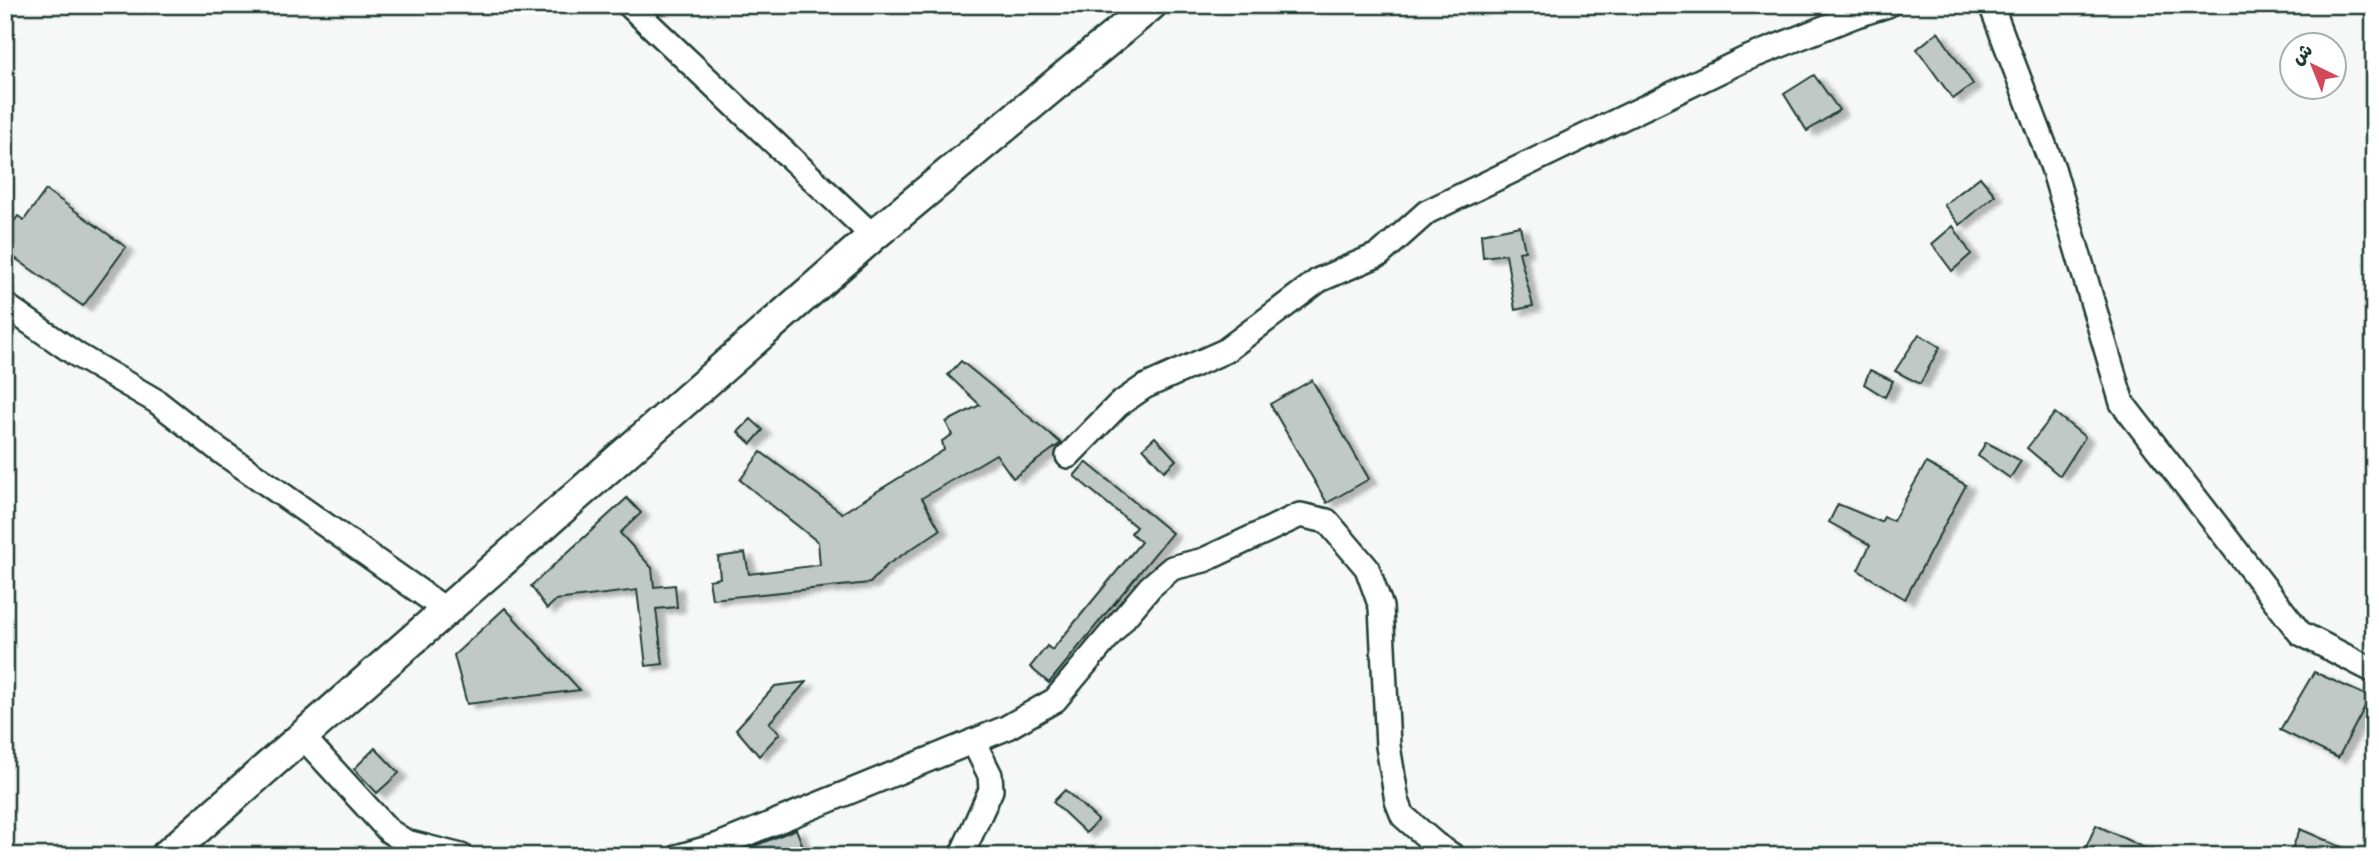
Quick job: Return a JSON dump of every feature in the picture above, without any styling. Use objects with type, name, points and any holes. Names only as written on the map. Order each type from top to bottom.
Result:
[{"type":"main road","points":[[166,856],[873,236],[1151,5]]},
{"type":"street","points":[[629,5],[873,236]]},
{"type":"street","points":[[1068,456],[1118,405],[1144,387],[1225,351],[1319,281],[1380,254],[1427,212],[1850,10],[1888,5]]},
{"type":"street","points":[[1991,5],[2053,168],[2122,403],[2300,634],[2374,671]]},
{"type":"street","points":[[5,305],[77,355],[156,401],[219,450],[446,610]]},
{"type":"street","points":[[681,856],[719,845],[1006,728],[1055,699],[1150,587],[1172,568],[1204,559],[1300,515],[1327,521],[1367,568],[1381,607],[1388,746],[1397,801],[1403,816],[1453,856]]},
{"type":"street","points":[[302,736],[389,831],[409,849],[461,856]]},
{"type":"street","points":[[961,856],[991,790],[990,775],[973,741]]},
{"type":"building","points":[[1938,32],[1973,84],[1953,99],[1917,49]]},
{"type":"building","points":[[1814,75],[1839,110],[1807,131],[1784,94]]},
{"type":"building","points":[[1980,177],[1995,195],[1960,225],[1944,205]]},
{"type":"building","points":[[46,190],[126,247],[83,306],[5,251],[5,234],[18,216],[24,220]]},
{"type":"building","points":[[1520,226],[1525,251],[1519,252],[1533,306],[1515,310],[1506,254],[1483,257],[1481,234]]},
{"type":"building","points":[[1953,226],[1971,254],[1952,271],[1932,244]]},
{"type":"building","points":[[1919,334],[1940,347],[1920,384],[1895,371]]},
{"type":"building","points":[[961,361],[1061,443],[1013,478],[996,454],[922,498],[940,530],[887,565],[870,583],[712,599],[709,580],[720,578],[718,557],[745,553],[749,574],[820,565],[818,542],[740,480],[761,452],[842,513],[944,450],[942,441],[952,435],[946,422],[980,405],[948,375]]},
{"type":"building","points":[[1870,370],[1893,381],[1885,397],[1864,384]]},
{"type":"building","points":[[1312,380],[1369,479],[1327,503],[1270,404]]},
{"type":"building","points":[[2055,413],[2085,437],[2060,476],[2027,448]]},
{"type":"building","points":[[751,419],[763,430],[751,444],[738,432]]},
{"type":"building","points":[[1155,437],[1176,460],[1164,471],[1143,448]]},
{"type":"building","points":[[1986,442],[2021,461],[2010,478],[1978,456]]},
{"type":"building","points":[[1086,462],[1172,533],[1049,683],[1030,667],[1047,646],[1052,650],[1141,542],[1131,533],[1136,527],[1074,476]]},
{"type":"building","points":[[1926,463],[1966,485],[1905,599],[1858,570],[1870,545],[1829,522],[1838,504],[1881,522],[1884,517],[1893,521]]},
{"type":"building","points":[[627,498],[641,513],[620,533],[652,568],[654,587],[675,585],[677,607],[656,609],[663,664],[646,666],[637,590],[556,600],[547,609],[531,586]]},
{"type":"building","points":[[505,608],[580,690],[467,704],[454,655]]},
{"type":"building","points":[[2314,672],[2370,697],[2338,758],[2280,730]]},
{"type":"building","points":[[806,682],[769,723],[780,733],[759,756],[736,729],[775,686]]},
{"type":"building","points":[[375,748],[399,773],[377,793],[354,769]]},
{"type":"building","points":[[1065,790],[1098,820],[1086,833],[1053,802]]},
{"type":"building","points":[[2096,825],[2161,856],[2082,856]]},
{"type":"building","points":[[796,829],[807,856],[730,856]]},
{"type":"building","points":[[2300,829],[2362,856],[2289,856]]}]
